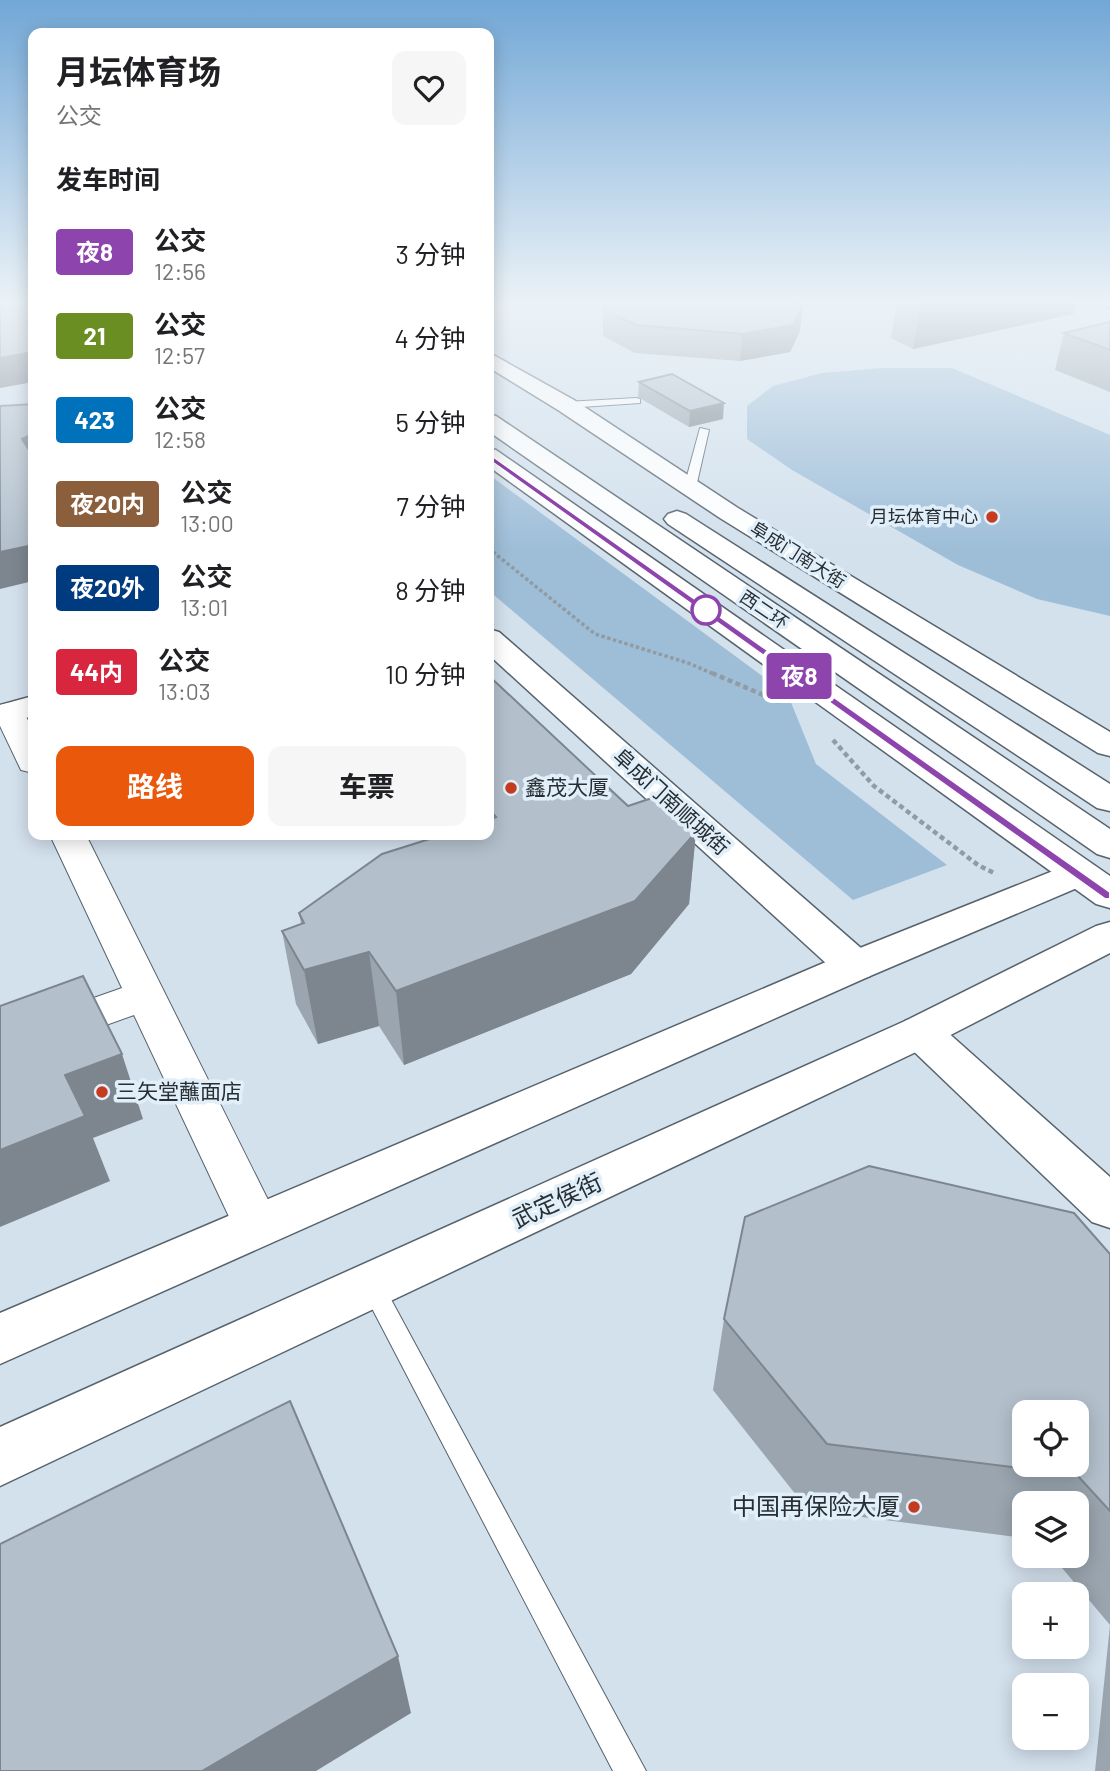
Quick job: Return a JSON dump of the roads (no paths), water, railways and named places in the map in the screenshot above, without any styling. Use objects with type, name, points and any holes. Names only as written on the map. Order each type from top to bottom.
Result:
[{"type":"main road","name":"阜成门南大街","points":[[530,384],[690,487],[1110,746]]},
{"type":"main road","name":"西二环","points":[[494,413],[1110,800]]},
{"type":"main road","name":"西二环","points":[[494,413],[1102,868]]},
{"type":"main road","points":[[494,459],[1102,868]]},
{"type":"main road","name":"阜成门南顺城街","points":[[494,643],[855,966]]},
{"type":"main road","points":[[0,1339],[855,966],[1032,892],[1102,868]]},
{"type":"main road","name":"武定侯街","points":[[0,1457],[920,1032],[1110,936]]},
{"type":"main road","points":[[920,1032],[1110,1207]]},
{"type":"street","points":[[14,711],[28,749]]},
{"type":"street","points":[[70,840],[257,1226]]},
{"type":"street","points":[[0,1046],[146,995]]},
{"type":"lane","points":[[566,405],[636,401]]},
{"type":"lane","points":[[690,487],[704,430]]},
{"type":"lane","points":[[372,1286],[630,1771]]},
{"type":"place","name":"月坛体育中心","points":[[992,517]]},
{"type":"place","name":"鑫茂大厦","points":[[511,788]]},
{"type":"place","name":"三矢堂蘸面店","points":[[102,1092]]},
{"type":"place","name":"中国再保险大厦","points":[[914,1507]]}]
